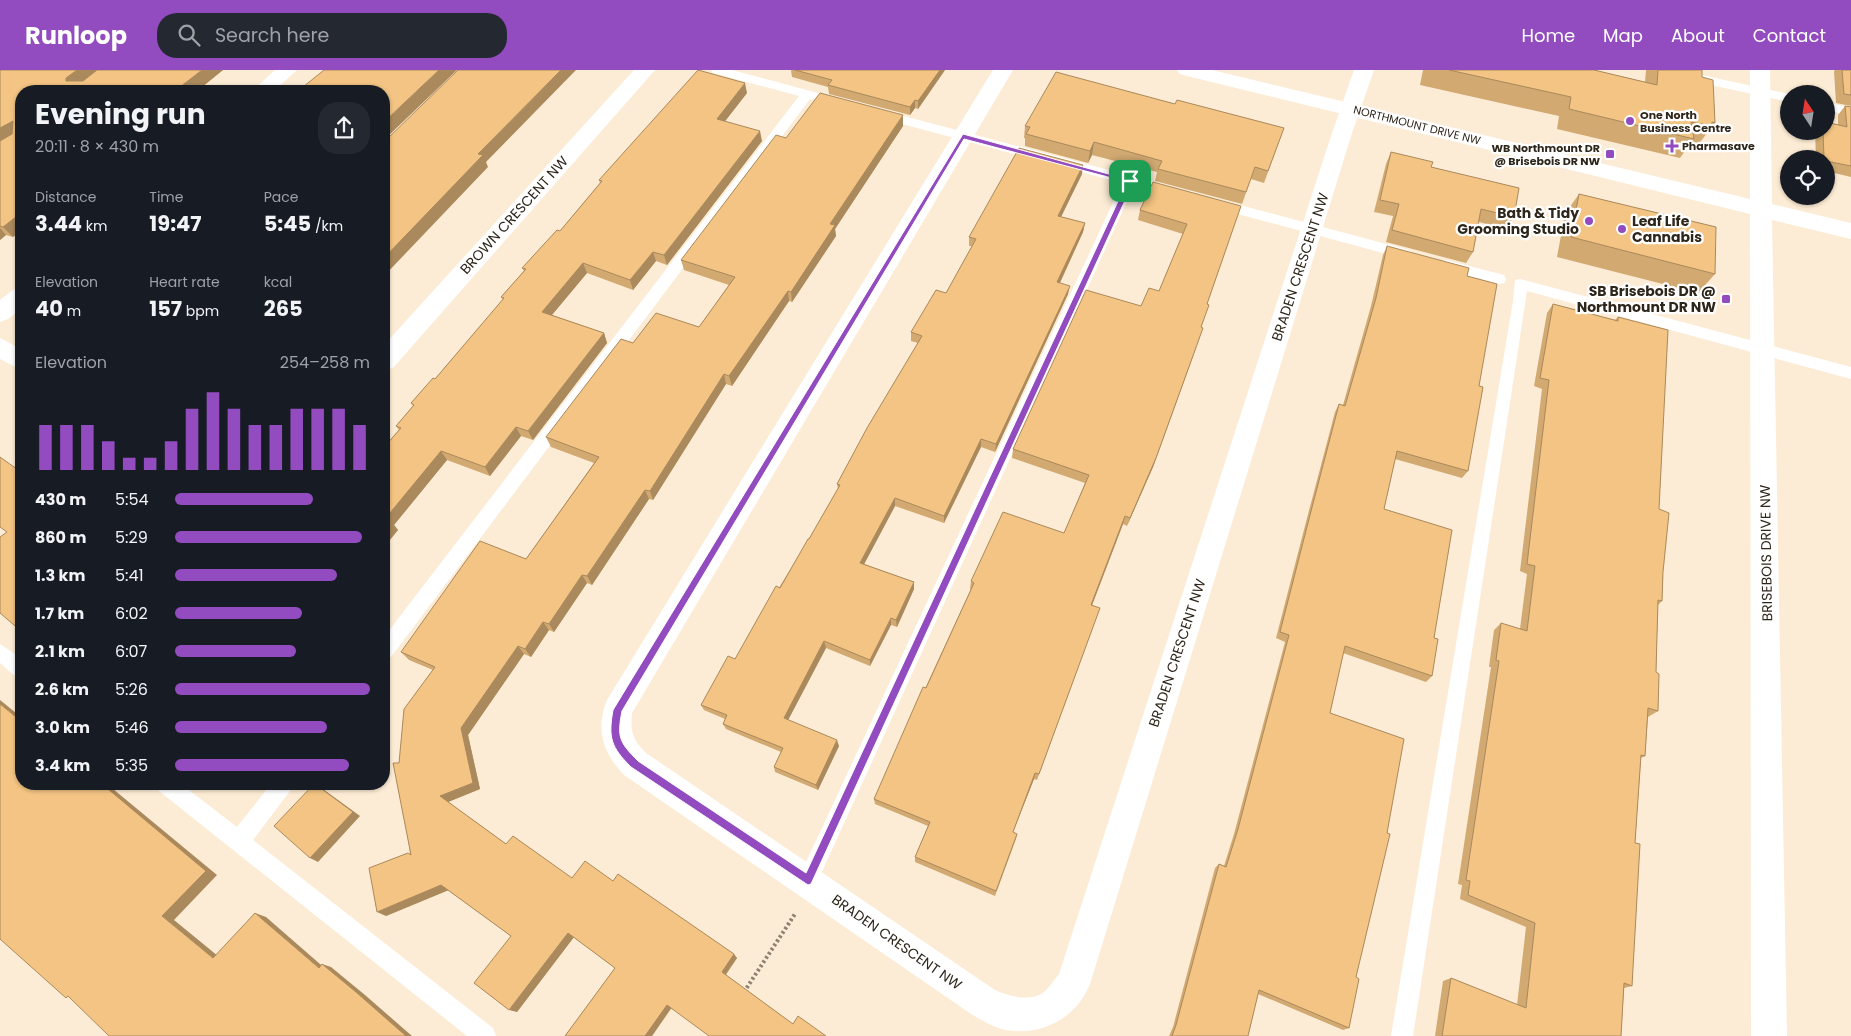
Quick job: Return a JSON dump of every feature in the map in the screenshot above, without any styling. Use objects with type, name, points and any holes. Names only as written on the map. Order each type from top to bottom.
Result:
[{"type":"street","points":[[269,85],[288,70]]},
{"type":"street","name":"BROWN CRESCENT NW","points":[[390,353],[645,70]]},
{"type":"street","name":"BRADEN CRESCENT NW","points":[[1003,70],[618,710],[614,732],[619,749],[635,764],[808,880],[983,1002],[1004,1013],[1033,1014],[1054,1006],[1072,984],[1364,70]]},
{"type":"street","name":"NORTHMOUNT DRIVE NW","points":[[1187,70],[1851,231]]},
{"type":"street","name":"BRISEBOIS DRIVE NW","points":[[1760,70],[1769,1036]]},
{"type":"street","points":[[0,313],[15,301]]},
{"type":"street","points":[[0,346],[15,357]]},
{"type":"lane","points":[[717,70],[1186,196]]},
{"type":"lane","points":[[1660,70],[1780,96]]},
{"type":"lane","points":[[390,643],[807,94]]},
{"type":"lane","points":[[1835,108],[1851,112]]},
{"type":"lane","points":[[808,880],[826,836],[1130,181]]},
{"type":"lane","points":[[1204,200],[1499,279]]},
{"type":"lane","points":[[1402,1036],[1518,310],[1520,284],[1851,373]]},
{"type":"lane","points":[[0,652],[15,664]]},
{"type":"lane","points":[[174,790],[485,1036]]},
{"type":"lane","points":[[239,841],[278,790]]},
{"type":"path","points":[[742,996],[794,916],[808,880]]},
{"type":"building","points":[[0,70],[77,70],[66,78],[66,81],[83,81],[97,70],[202,70],[183,85],[15,85],[15,218],[3,227],[0,226],[0,141],[12,134],[13,121],[0,128]]},
{"type":"building","points":[[324,70],[439,70],[390,116],[390,85],[305,85]]},
{"type":"building","points":[[458,70],[561,70],[478,154],[483,155],[390,252],[390,136]]},
{"type":"building","points":[[698,70],[745,83],[717,119],[760,131],[664,255],[653,252],[630,280],[583,263],[542,312],[604,333],[528,431],[516,427],[485,467],[441,451],[390,513],[390,440],[401,428],[396,426],[414,405],[411,403],[433,378],[435,379],[504,298],[501,297],[526,269],[522,268],[557,230],[560,231],[602,181],[599,180]]},
{"type":"building","points":[[795,70],[940,70],[918,101],[915,100],[910,107],[828,85],[832,80]]},
{"type":"building","points":[[1449,70],[1594,70],[1657,85],[1658,70],[1702,70],[1702,77],[1713,80],[1715,123],[1712,122],[1712,126],[1691,122],[1694,139],[1569,109],[1571,97]]},
{"type":"building","points":[[1842,70],[1851,70],[1851,95],[1844,94]]},
{"type":"building","points":[[1056,72],[1175,104],[1177,100],[1284,128],[1268,171],[1255,167],[1246,192],[1158,169],[1162,161],[1094,142],[1090,151],[1026,134],[1030,127],[1025,126]]},
{"type":"building","points":[[820,93],[903,115],[830,224],[835,225],[791,292],[788,291],[729,376],[724,374],[650,491],[645,490],[587,576],[582,575],[549,624],[543,622],[525,649],[518,646],[461,728],[473,783],[440,796],[506,844],[513,836],[572,878],[585,861],[613,881],[618,874],[734,954],[722,972],[793,1024],[798,1016],[826,1036],[709,1036],[667,1005],[645,1036],[565,1036],[615,968],[568,933],[509,1010],[474,983],[511,936],[441,885],[377,912],[369,868],[408,853],[411,855],[393,763],[399,763],[404,709],[435,667],[401,652],[480,541],[526,559],[599,457],[546,437],[621,339],[633,343],[656,313],[699,327],[735,277],[681,260],[776,135],[786,138]]},
{"type":"building","points":[[1845,106],[1851,107],[1851,166],[1835,163],[1835,150],[1824,150],[1823,140],[1835,140],[1835,124],[1847,127]]},
{"type":"building","points":[[1019,148],[1083,165],[1058,216],[1085,223],[1057,282],[1070,286],[996,444],[981,439],[944,516],[895,498],[860,563],[914,582],[896,620],[891,618],[870,660],[824,641],[784,718],[837,740],[816,785],[774,767],[783,748],[723,724],[727,715],[701,705],[728,656],[735,659],[776,586],[780,588],[840,485],[837,484],[867,428],[922,336],[911,332],[936,290],[946,293],[976,239],[969,237]]},
{"type":"building","points":[[1391,152],[1433,162],[1431,167],[1519,188],[1514,217],[1481,209],[1473,252],[1392,230],[1399,204],[1380,200]]},
{"type":"building","points":[[1153,182],[1241,206],[1207,304],[1209,305],[1201,327],[1203,328],[1156,458],[1130,518],[1125,516],[1091,605],[1100,608],[1039,774],[1035,773],[1013,832],[1017,834],[996,891],[915,857],[930,822],[874,799],[923,687],[926,688],[974,583],[971,581],[1003,512],[1064,533],[1089,475],[1013,449],[1086,290],[1141,306],[1149,288],[1159,291],[1187,224],[1140,210]]},
{"type":"building","points":[[1579,194],[1716,227],[1715,274],[1571,237]]},
{"type":"building","points":[[1387,246],[1469,268],[1467,276],[1497,284],[1479,386],[1483,387],[1468,471],[1397,451],[1384,509],[1452,530],[1434,638],[1438,639],[1432,676],[1345,646],[1330,713],[1404,739],[1387,833],[1390,834],[1356,977],[1359,979],[1349,1028],[1259,990],[1248,1036],[1172,1036],[1219,864],[1226,867],[1238,829],[1289,635],[1280,632],[1339,404],[1345,406],[1376,298]]},
{"type":"building","points":[[1553,304],[1618,321],[1618,317],[1668,330],[1659,509],[1669,513],[1662,601],[1658,600],[1656,672],[1659,674],[1658,711],[1648,708],[1645,756],[1641,755],[1635,843],[1640,844],[1632,986],[1624,983],[1621,1036],[1442,1036],[1451,978],[1526,1008],[1535,923],[1468,895],[1470,881],[1466,880],[1499,661],[1496,660],[1501,623],[1527,631],[1535,566],[1527,564],[1549,380],[1540,378]]},
{"type":"building","points":[[0,457],[15,468],[15,626],[0,613],[0,537],[7,532],[0,527]]},
{"type":"building","points":[[0,704],[15,716],[15,790],[109,790],[206,871],[162,916],[213,958],[255,913],[319,968],[322,964],[406,1036],[109,1036],[68,996],[66,998],[0,939]]},
{"type":"building","points":[[308,790],[323,790],[353,812],[310,858],[274,826]]},
{"type":"place","name":"One North Business Centre","points":[[1630,121]]},
{"type":"place","name":"Pharmasave","points":[[1672,146]]},
{"type":"place","name":"WB Northmount DR @ Brisebois DR NW","points":[[1610,154]]},
{"type":"place","name":"Bath & Tidy Grooming Studio","points":[[1589,221]]},
{"type":"place","name":"Leaf Life Cannabis","points":[[1622,229]]},
{"type":"place","name":"SB Brisebois DR @ Northmount DR NW","points":[[1726,299]]},
{"type":"route","points":[[963,136],[1130,181],[822,845],[808,880],[635,764],[619,749],[614,732],[618,710],[963,136]]}]
